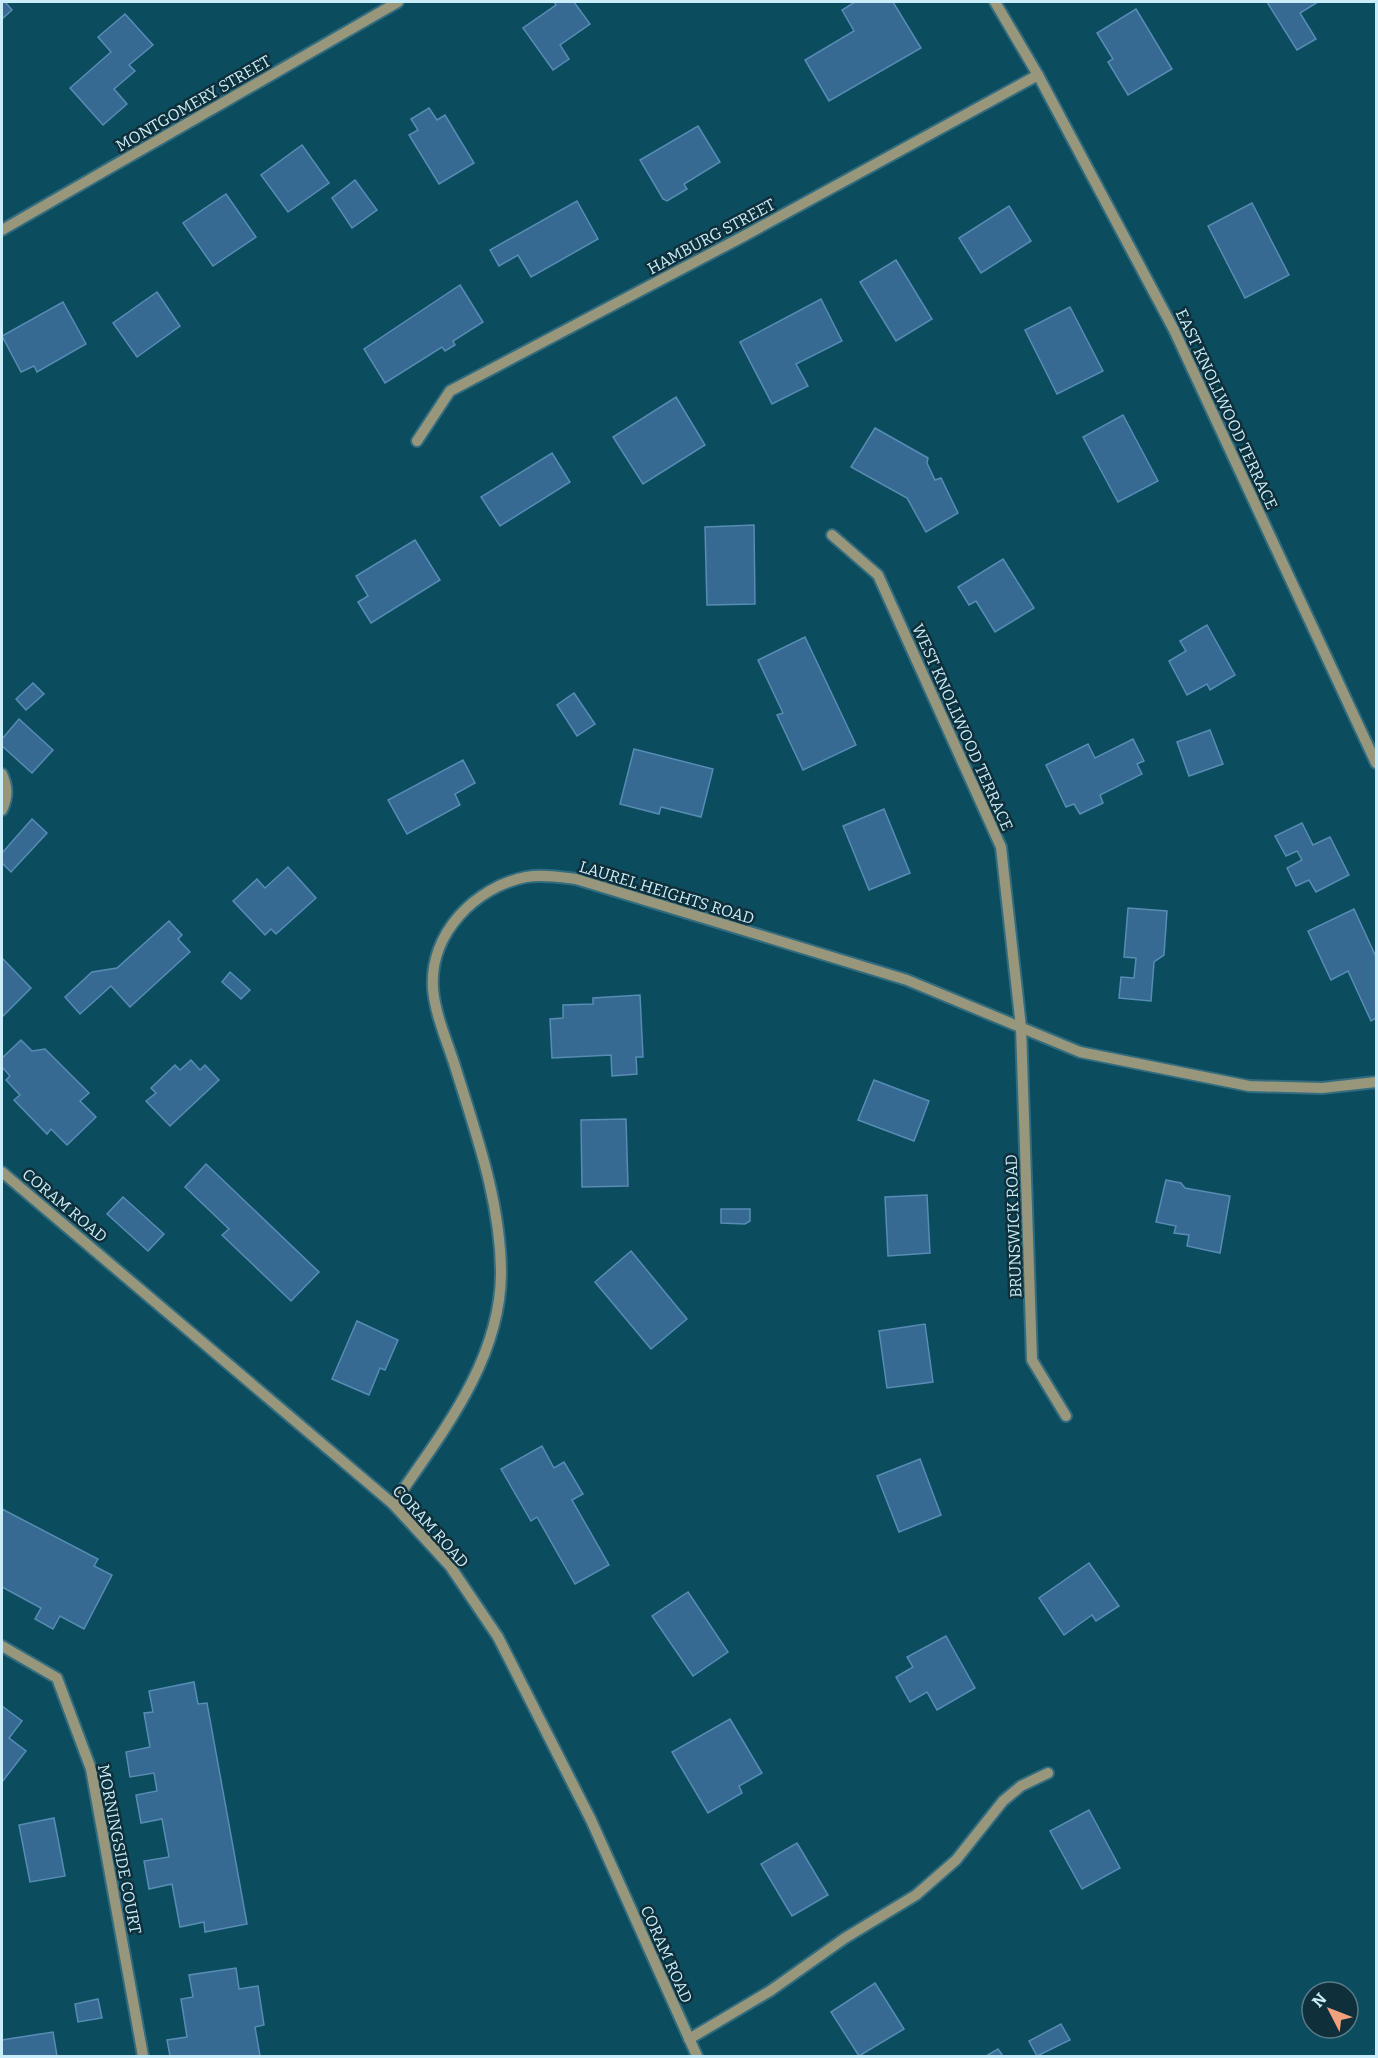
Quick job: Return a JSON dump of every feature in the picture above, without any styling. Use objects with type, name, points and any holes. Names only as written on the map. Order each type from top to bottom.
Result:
[{"type":"street","name":"MONTGOMERY STREET","points":[[2,230],[398,2]]},
{"type":"street","name":"EAST KNOLLWOOD TERRACE","points":[[995,2],[1038,75],[1174,330],[1377,763]]},
{"type":"street","name":"HAMBURG STREET","points":[[417,441],[450,391],[744,236],[1038,75]]},
{"type":"street","name":"WEST KNOLLWOOD TERRACE","points":[[831,535],[878,575],[1001,847],[1021,1027]]},
{"type":"street","points":[[2,774],[6,784],[6,800],[2,810]]},
{"type":"street","name":"LAUREL HEIGHTS ROAD","points":[[393,1504],[459,1406],[481,1365],[495,1321],[501,1275],[496,1219],[487,1173],[433,990],[436,956],[445,936],[456,919],[487,891],[528,876],[576,879],[907,980],[1080,1052],[1249,1086],[1322,1088],[1377,1082]]},
{"type":"street","name":"BRUNSWICK ROAD","points":[[1021,1027],[1032,1360],[1066,1416]]},
{"type":"street","name":"CORAM ROAD","points":[[2,1172],[393,1504],[450,1566],[498,1636],[591,1820],[697,2056]]},
{"type":"street","name":"MORNINGSIDE COURT","points":[[2,1646],[57,1678],[91,1769],[143,2056]]},
{"type":"street","points":[[689,2039],[770,1991],[923,1889],[956,1860],[1003,1801],[1021,1786],[1048,1773]]},
{"type":"building","points":[[2,2],[5,2],[12,10],[2,19]]},
{"type":"building","points":[[554,2],[574,2],[590,24],[560,45],[569,59],[553,70],[523,28],[556,5]]},
{"type":"building","points":[[855,2],[893,2],[921,48],[829,101],[805,60],[854,31],[842,10]]},
{"type":"building","points":[[1267,2],[1318,2],[1300,13],[1316,39],[1297,50]]},
{"type":"building","points":[[1136,9],[1172,69],[1128,95],[1108,62],[1113,59],[1097,33]]},
{"type":"building","points":[[125,14],[153,45],[129,65],[135,71],[114,89],[127,104],[103,125],[70,88],[111,52],[98,37]]},
{"type":"building","points":[[429,108],[437,120],[445,115],[474,163],[439,184],[409,135],[418,130],[411,119]]},
{"type":"building","points":[[698,126],[720,162],[684,184],[687,189],[667,201],[663,199],[640,160]]},
{"type":"building","points":[[302,145],[329,183],[288,212],[261,175]]},
{"type":"building","points":[[355,180],[377,210],[352,228],[332,198]]},
{"type":"building","points":[[226,194],[256,237],[213,266],[183,223]]},
{"type":"building","points":[[577,201],[598,239],[531,277],[518,255],[499,266],[490,250]]},
{"type":"building","points":[[1252,203],[1289,275],[1245,298],[1208,226]]},
{"type":"building","points":[[1009,206],[1031,241],[981,273],[959,238]]},
{"type":"building","points":[[896,260],[932,319],[896,341],[860,282]]},
{"type":"building","points":[[460,285],[483,322],[453,341],[455,345],[445,351],[442,347],[385,383],[364,349]]},
{"type":"building","points":[[157,292],[180,326],[137,357],[113,323]]},
{"type":"building","points":[[821,299],[842,341],[796,364],[808,386],[772,404],[740,342]]},
{"type":"building","points":[[63,302],[86,344],[37,372],[34,366],[21,372],[2,336]]},
{"type":"building","points":[[1070,307],[1103,371],[1057,394],[1025,330]]},
{"type":"building","points":[[676,397],[705,445],[643,484],[613,437]]},
{"type":"building","points":[[1123,415],[1158,481],[1118,502],[1083,437]]},
{"type":"building","points":[[875,428],[928,458],[927,463],[935,480],[941,478],[958,513],[926,532],[907,498],[851,467]]},
{"type":"building","points":[[552,453],[570,482],[500,526],[481,497]]},
{"type":"building","points":[[754,525],[755,604],[707,605],[705,527]]},
{"type":"building","points":[[415,540],[440,580],[371,623],[358,602],[368,596],[356,576]]},
{"type":"building","points":[[1003,559],[1034,608],[995,632],[976,601],[969,605],[958,587]]},
{"type":"building","points":[[1207,625],[1235,675],[1210,690],[1207,684],[1187,695],[1169,661],[1186,651],[1180,641]]},
{"type":"building","points":[[805,637],[856,745],[803,770],[777,715],[783,713],[758,660]]},
{"type":"building","points":[[33,683],[44,694],[26,710],[16,699]]},
{"type":"building","points":[[574,693],[595,724],[577,736],[557,705]]},
{"type":"building","points":[[19,719],[53,750],[32,773],[2,746],[2,739]]},
{"type":"building","points":[[1210,730],[1223,764],[1189,776],[1177,742]]},
{"type":"building","points":[[1133,739],[1144,761],[1137,764],[1142,774],[1100,795],[1103,803],[1080,814],[1074,804],[1066,807],[1046,765],[1088,744],[1095,758]]},
{"type":"building","points":[[634,749],[713,769],[701,817],[661,807],[659,814],[620,804]]},
{"type":"building","points":[[463,760],[475,783],[455,794],[460,805],[407,834],[388,800]]},
{"type":"building","points":[[884,809],[910,873],[869,890],[843,826]]},
{"type":"building","points":[[32,819],[47,833],[11,872],[2,863],[2,853]]},
{"type":"building","points":[[1302,823],[1313,845],[1330,837],[1349,875],[1316,892],[1309,880],[1296,886],[1287,868],[1302,860],[1297,851],[1286,856],[1275,836]]},
{"type":"building","points":[[288,867],[316,898],[276,934],[271,929],[265,935],[233,901],[257,879],[265,888]]},
{"type":"building","points":[[1128,908],[1167,911],[1164,955],[1154,962],[1151,1001],[1119,998],[1121,977],[1134,978],[1136,958],[1124,957]]},
{"type":"building","points":[[1354,909],[1376,957],[1376,1018],[1371,1021],[1348,971],[1331,980],[1308,931]]},
{"type":"building","points":[[169,921],[182,935],[178,939],[190,952],[130,1007],[111,986],[80,1014],[65,997],[92,972],[117,968]]},
{"type":"building","points":[[2,958],[31,988],[2,1017]]},
{"type":"building","points":[[230,972],[250,990],[241,999],[222,982]]},
{"type":"building","points":[[640,995],[643,1057],[636,1057],[637,1074],[612,1076],[611,1055],[552,1058],[550,1019],[563,1018],[563,1005],[593,1004],[593,998]]},
{"type":"building","points":[[21,1040],[32,1051],[45,1049],[89,1093],[80,1101],[96,1117],[67,1145],[51,1129],[47,1134],[14,1100],[20,1095],[6,1080],[10,1076],[2,1067],[2,1058]]},
{"type":"building","points":[[191,1060],[200,1070],[205,1065],[219,1080],[170,1126],[146,1101],[156,1093],[151,1088],[175,1065],[180,1070]]},
{"type":"building","points":[[874,1080],[929,1101],[914,1141],[858,1120]]},
{"type":"building","points":[[626,1119],[628,1186],[582,1187],[581,1120]]},
{"type":"building","points":[[206,1164],[319,1272],[291,1301],[222,1235],[229,1229],[185,1187]]},
{"type":"building","points":[[1166,1180],[1181,1183],[1185,1188],[1230,1196],[1220,1253],[1187,1246],[1189,1235],[1174,1233],[1176,1226],[1156,1222]]},
{"type":"building","points":[[927,1195],[930,1253],[888,1256],[885,1197]]},
{"type":"building","points":[[123,1197],[164,1234],[148,1251],[107,1214]]},
{"type":"building","points":[[721,1209],[750,1209],[750,1221],[745,1224],[721,1223]]},
{"type":"building","points":[[631,1251],[687,1319],[651,1349],[595,1282]]},
{"type":"building","points":[[357,1321],[398,1340],[385,1370],[380,1368],[369,1395],[332,1379]]},
{"type":"building","points":[[925,1324],[933,1382],[887,1388],[879,1331]]},
{"type":"building","points":[[542,1446],[554,1468],[564,1462],[583,1494],[572,1500],[609,1565],[575,1584],[537,1517],[531,1521],[501,1469]]},
{"type":"building","points":[[920,1459],[941,1515],[899,1532],[877,1476]]},
{"type":"building","points":[[2,1509],[98,1559],[94,1566],[112,1575],[84,1629],[60,1616],[53,1629],[35,1619],[41,1608],[2,1587]]},
{"type":"building","points":[[1089,1563],[1119,1606],[1096,1621],[1092,1615],[1064,1635],[1039,1598]]},
{"type":"building","points":[[688,1592],[728,1652],[693,1676],[652,1616]]},
{"type":"building","points":[[946,1636],[975,1688],[937,1710],[927,1692],[910,1702],[896,1677],[913,1667],[907,1657]]},
{"type":"building","points":[[194,1682],[198,1704],[207,1703],[247,1924],[205,1932],[204,1922],[180,1927],[172,1884],[149,1889],[144,1861],[169,1857],[162,1819],[141,1823],[136,1795],[157,1791],[154,1773],[130,1777],[126,1752],[150,1747],[144,1713],[153,1712],[149,1691]]},
{"type":"building","points":[[2,1706],[22,1721],[9,1738],[26,1751],[2,1782]]},
{"type":"building","points":[[730,1719],[762,1773],[739,1786],[742,1793],[708,1813],[672,1752]]},
{"type":"building","points":[[1089,1810],[1120,1868],[1082,1889],[1050,1831]]},
{"type":"building","points":[[54,1818],[65,1876],[30,1882],[19,1825]]},
{"type":"building","points":[[797,1843],[828,1895],[792,1916],[761,1864]]},
{"type":"building","points":[[236,1968],[239,1989],[258,1986],[264,2025],[255,2027],[260,2056],[170,2056],[167,2040],[187,2037],[181,1999],[193,1997],[189,1975]]},
{"type":"building","points":[[875,1983],[904,2029],[859,2056],[831,2012]]},
{"type":"building","points":[[98,1999],[102,2018],[78,2022],[75,2004]]},
{"type":"building","points":[[1061,2024],[1070,2040],[1037,2056],[1029,2041]]},
{"type":"building","points":[[53,2032],[57,2056],[2,2056],[2,2040]]},
{"type":"building","points":[[998,2049],[1003,2056],[986,2056]]}]
